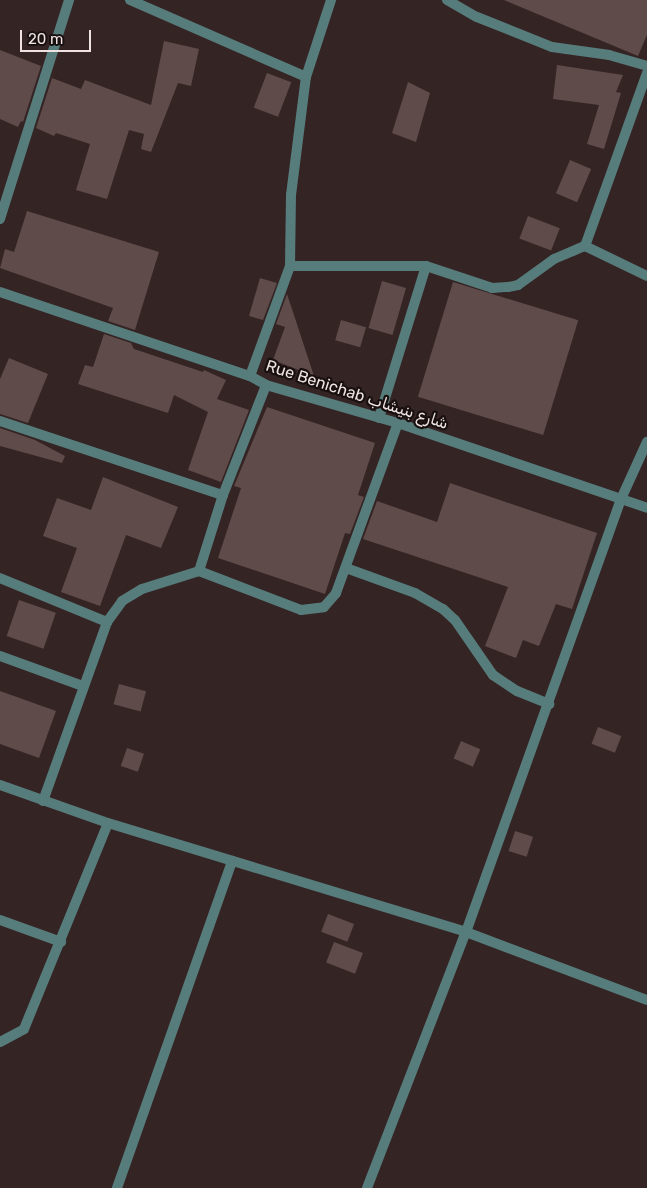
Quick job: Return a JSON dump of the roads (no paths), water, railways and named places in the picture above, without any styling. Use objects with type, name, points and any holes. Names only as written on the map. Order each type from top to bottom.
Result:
[{"type":"street","points":[[0,219],[69,0]]},
{"type":"street","points":[[130,0],[306,77]]},
{"type":"street","points":[[250,376],[290,266],[291,195],[306,77],[331,0]]},
{"type":"street","points":[[447,0],[476,17],[552,47],[609,55],[647,66]]},
{"type":"street","points":[[290,266],[426,266],[492,288],[518,285],[554,259],[584,246],[647,73]]},
{"type":"street","points":[[584,246],[647,276]]},
{"type":"street","points":[[380,418],[426,266]]},
{"type":"street","name":"Rue Benichab شارع بنيشاب","points":[[0,292],[250,376],[266,385],[398,423],[647,508]]},
{"type":"street","points":[[199,571],[223,495],[266,385]]},
{"type":"street","points":[[0,421],[223,495]]},
{"type":"street","points":[[43,801],[107,622],[132,594],[199,571],[300,610],[315,609],[331,601],[346,568],[398,423]]},
{"type":"street","points":[[367,1188],[466,932],[621,499],[647,442]]},
{"type":"street","points":[[346,568],[415,593],[443,609],[455,620],[493,674],[517,691],[548,704]]},
{"type":"street","points":[[0,578],[107,622]]},
{"type":"street","points":[[0,656],[83,686]]},
{"type":"street","points":[[0,785],[108,823],[466,932],[647,1000]]},
{"type":"street","points":[[0,1042],[24,1029],[108,823]]},
{"type":"street","points":[[117,1188],[232,860]]},
{"type":"street","points":[[0,920],[61,942]]}]
